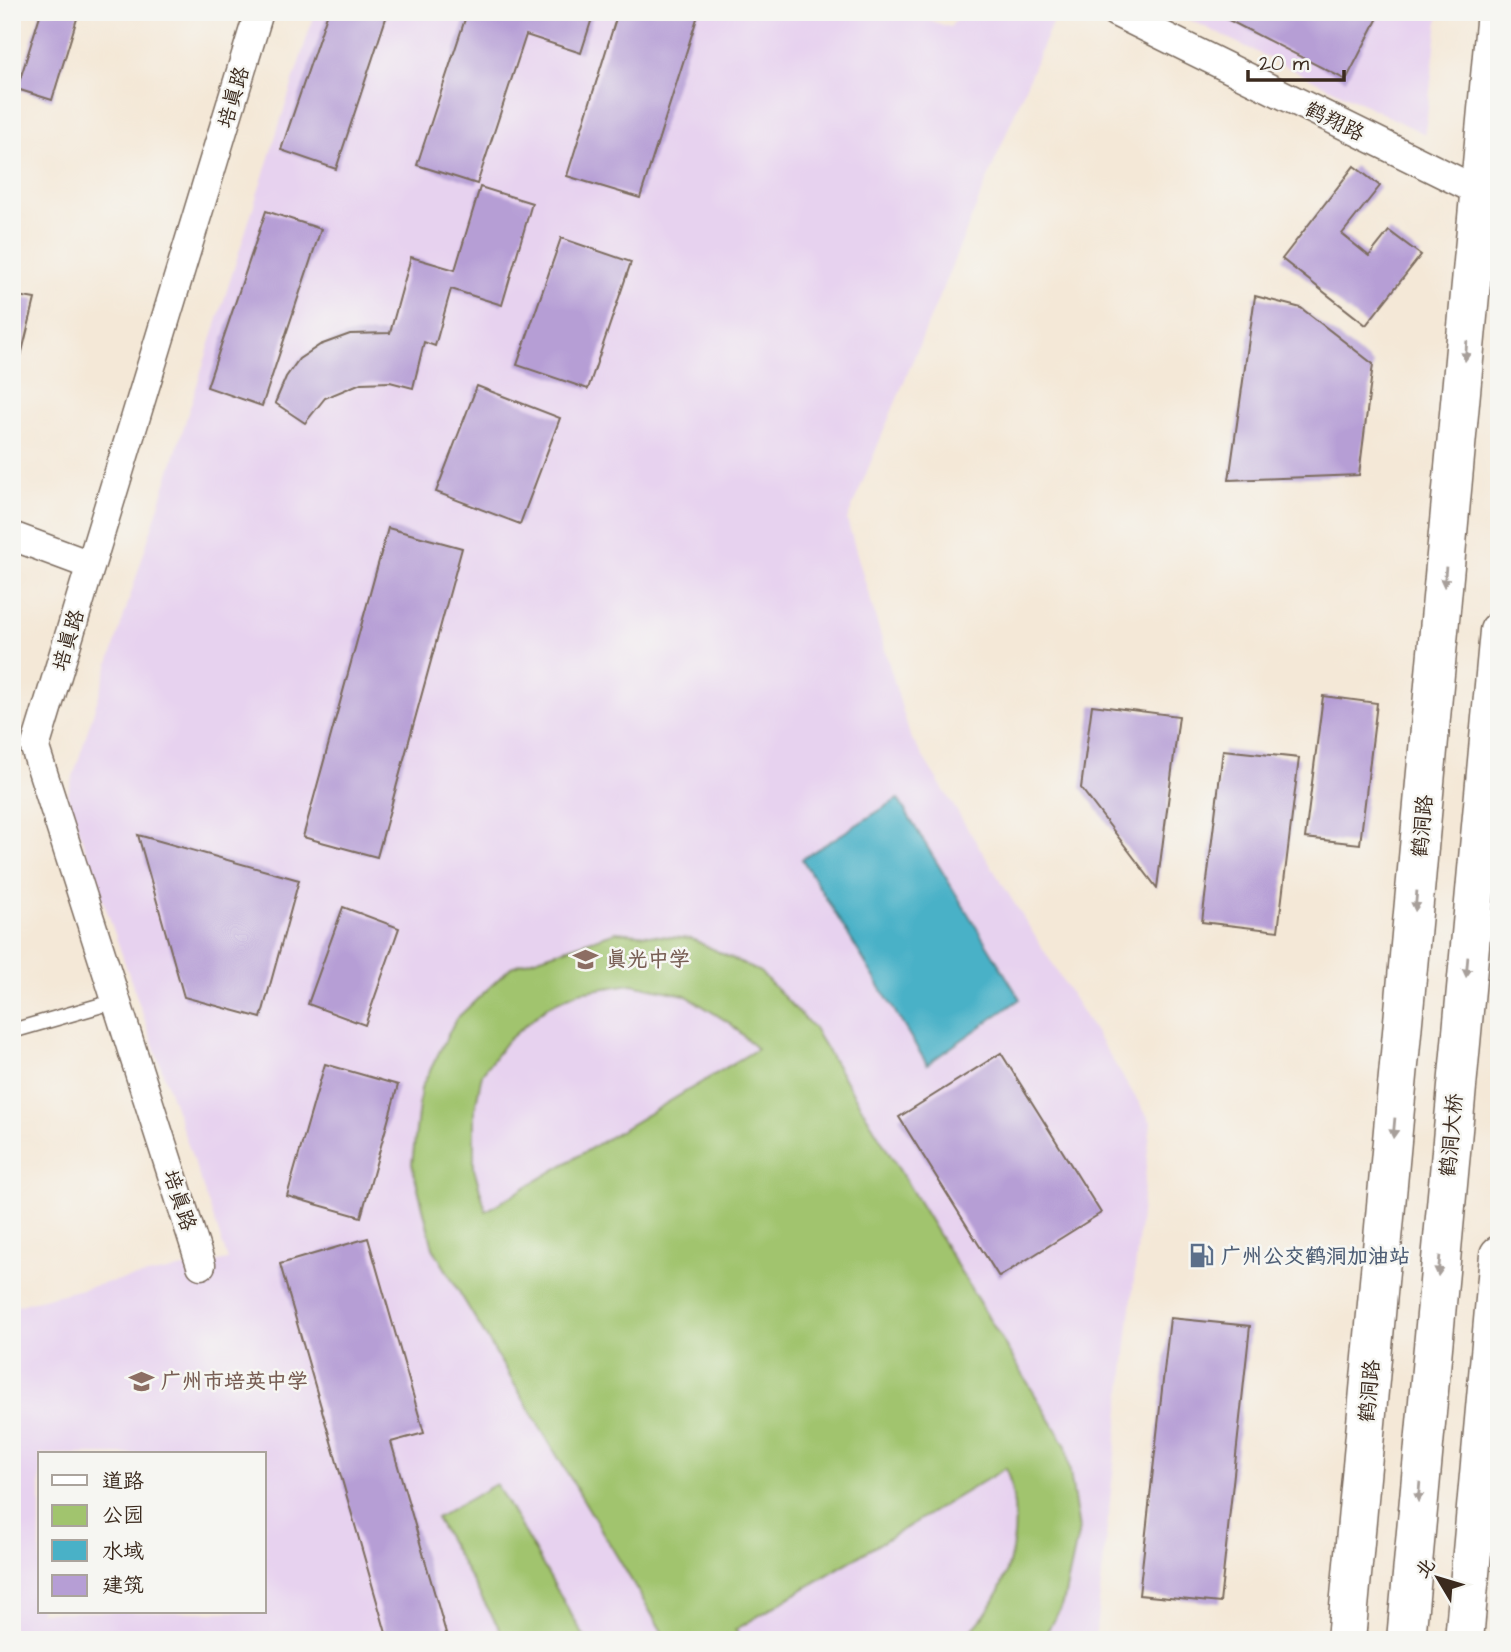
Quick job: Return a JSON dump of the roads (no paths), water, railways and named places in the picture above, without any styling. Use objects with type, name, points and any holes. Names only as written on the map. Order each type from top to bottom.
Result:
[{"type":"street","name":"培真路","points":[[201,1265],[35,748],[259,12]]},
{"type":"street","name":"鹤翔路","points":[[1115,12],[1480,192]]},
{"type":"street","name":"鹤洞路","points":[[1346,1640],[1496,12]]},
{"type":"street","points":[[1471,294],[1499,261]]},
{"type":"street","points":[[12,536],[90,565]]},
{"type":"street","name":"鹤洞大桥","points":[[1406,1640],[1499,631]]},
{"type":"street","points":[[1464,1640],[1499,1255]]},
{"type":"lane","points":[[12,1031],[116,1001]]},
{"type":"water","points":[[898,799],[1020,999],[927,1064],[802,859]]},
{"type":"place","name":"真光中学","points":[[586,959]]},
{"type":"place","name":"广州公交鹤洞加油站","points":[[1201,1256]]},
{"type":"place","name":"广州市培英中学","points":[[141,1381]]}]
